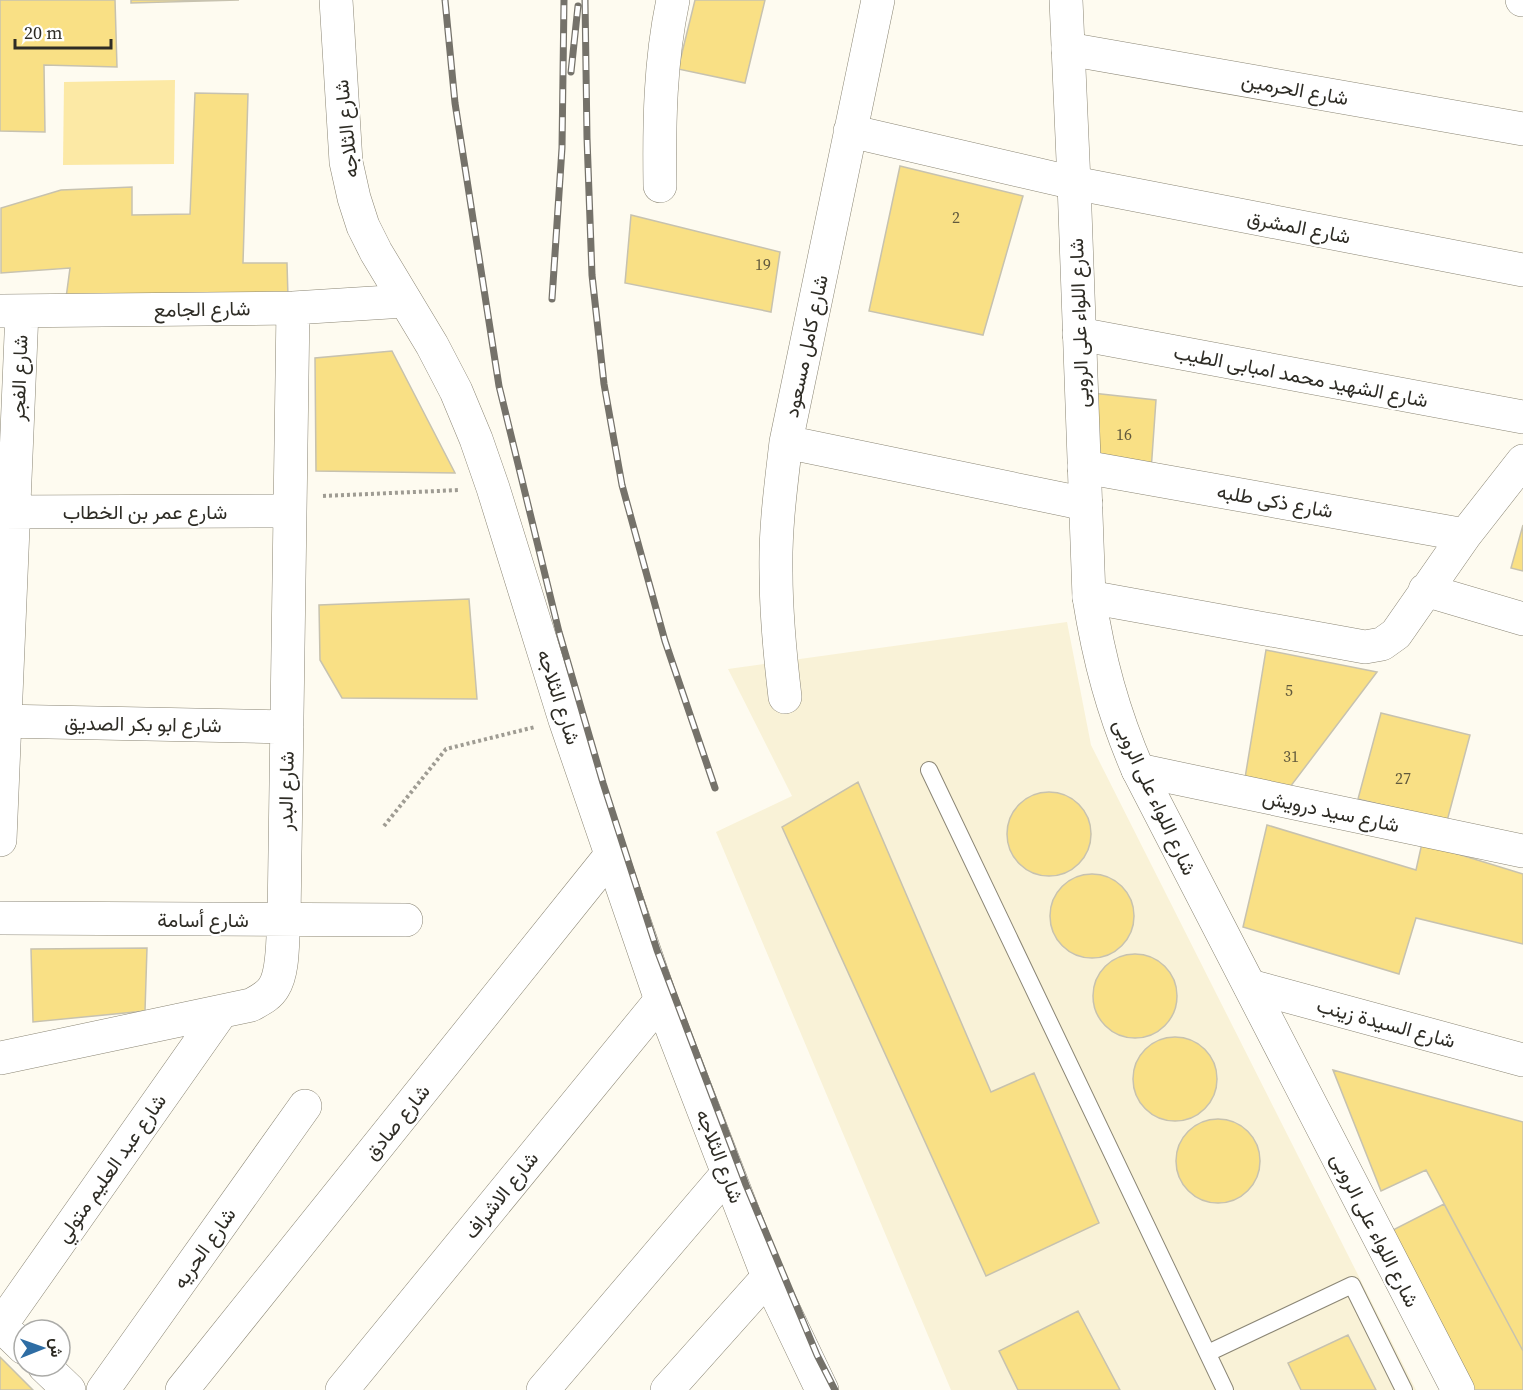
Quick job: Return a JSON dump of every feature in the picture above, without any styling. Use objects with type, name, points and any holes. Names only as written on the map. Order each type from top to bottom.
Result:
[{"type":"street","name":"شارع الثلاجه","points":[[336,0],[346,162],[363,226],[432,345],[456,391],[476,439],[565,720],[661,1000],[768,1276],[822,1390]]},
{"type":"street","points":[[660,186],[659,132],[662,79],[673,0]]},
{"type":"street","name":"شارع كامل مسعود","points":[[785,697],[778,633],[776,569],[778,505],[786,442],[878,0]]},
{"type":"street","name":"شارع اللواء على الروبى","points":[[1066,0],[1089,597],[1102,669],[1124,737],[1138,770],[1458,1390]]},
{"type":"street","name":"شارع الحرمين","points":[[1068,49],[1523,129]]},
{"type":"street","name":"شارع المشرق","points":[[850,131],[1074,183],[1523,270]]},
{"type":"street","name":"شارع الجامع","points":[[11,311],[293,308],[405,301]]},
{"type":"street","name":"شارع البدر","points":[[0,1058],[251,1005],[264,998],[274,987],[280,972],[284,920],[293,308]]},
{"type":"street","name":"شارع الفجر","points":[[0,840],[11,311]]},
{"type":"street","name":"شارع الشهيد محمد امبابى الطيب","points":[[1079,334],[1523,417]]},
{"type":"street","points":[[786,442],[1086,504]]},
{"type":"street","points":[[1089,597],[1365,647],[1382,644],[1395,634],[1465,535],[1523,461]]},
{"type":"street","name":"شارع ذكى طلبه","points":[[1084,467],[1465,535]]},
{"type":"street","name":"شارع عمر بن الخطاب","points":[[7,512],[290,504]]},
{"type":"street","points":[[1425,590],[1523,619]]},
{"type":"street","name":"شارع ابو بكر الصديق","points":[[2,721],[287,727]]},
{"type":"street","name":"شارع سيد درويش","points":[[1138,770],[1523,851]]},
{"type":"street","name":"شارع صادق","points":[[182,1390],[611,855]]},
{"type":"street","name":"شارع أسامة","points":[[0,918],[406,920]]},
{"type":"street","name":"شارع السيدة زينب","points":[[1250,986],[1523,1060]]},
{"type":"street","name":"شارع الاشراف","points":[[342,1390],[661,1000]]},
{"type":"street","name":"شارع عبد العليم متولي","points":[[0,1325],[222,1011]]},
{"type":"street","name":"شارع الحريه","points":[[103,1390],[304,1106]]},
{"type":"street","points":[[543,1390],[727,1174]]},
{"type":"street","points":[[667,1390],[768,1276]]},
{"type":"street","points":[[0,1325],[12,1336]]},
{"type":"street","points":[[56,1378],[69,1390]]},
{"type":"lane","points":[[929,770],[1225,1390]]},
{"type":"lane","points":[[1208,1353],[1352,1285],[1404,1390]]},
{"type":"path","points":[[290,504],[493,488]]},
{"type":"path","points":[[384,826],[446,749],[565,720]]},
{"type":"shaded area","points":[[175,80],[174,164],[63,165],[64,82]]},
{"type":"shaded area","points":[[1067,622],[1091,745],[1416,1390],[951,1390],[716,832],[792,796],[728,669]]},
{"type":"building","points":[[0,0],[115,0],[117,67],[44,65],[45,132],[0,131]]},
{"type":"building","points":[[131,0],[239,0],[131,3]]},
{"type":"building","points":[[695,0],[765,0],[745,83],[678,69]]},
{"type":"building","points":[[195,93],[248,94],[243,263],[287,263],[288,297],[66,298],[70,268],[1,273],[1,208],[61,190],[132,187],[132,215],[190,214]]},
{"type":"building","points":[[900,166],[1023,196],[983,335],[869,311]]},
{"type":"building","points":[[631,215],[780,252],[771,312],[625,283]]},
{"type":"building","points":[[392,351],[455,473],[316,471],[315,358]]},
{"type":"building","points":[[1092,393],[1156,400],[1151,471],[1088,460]]},
{"type":"building","points":[[1523,525],[1523,571],[1511,568]]},
{"type":"building","points":[[469,599],[477,699],[342,698],[320,660],[319,605]]},
{"type":"building","points":[[1266,650],[1377,672],[1287,791],[1245,778]]},
{"type":"building","points":[[1381,713],[1470,735],[1447,821],[1358,799]]},
{"type":"building","points":[[858,782],[991,1092],[1034,1073],[1099,1223],[986,1276],[782,827]]},
{"type":"building","points":[[1041,792],[1057,792],[1073,799],[1084,810],[1091,826],[1088,850],[1079,864],[1057,876],[1041,876],[1025,869],[1014,858],[1007,842],[1007,826],[1014,810],[1025,799]]},
{"type":"building","points":[[1267,825],[1416,870],[1422,843],[1523,874],[1523,944],[1416,918],[1399,974],[1243,927]]},
{"type":"building","points":[[1084,874],[1100,874],[1116,881],[1127,892],[1134,908],[1131,932],[1122,946],[1100,958],[1084,958],[1068,951],[1057,940],[1050,924],[1050,908],[1057,892],[1068,881]]},
{"type":"building","points":[[147,948],[145,1011],[33,1022],[31,949]]},
{"type":"building","points":[[1127,954],[1143,954],[1159,961],[1170,972],[1177,988],[1174,1012],[1165,1026],[1143,1038],[1127,1038],[1111,1031],[1100,1020],[1093,1004],[1093,988],[1100,972],[1111,961]]},
{"type":"building","points":[[1167,1037],[1183,1037],[1199,1044],[1210,1055],[1217,1071],[1214,1095],[1205,1109],[1183,1121],[1167,1121],[1151,1114],[1140,1103],[1133,1087],[1133,1071],[1140,1055],[1151,1044]]},
{"type":"building","points":[[1333,1070],[1523,1122],[1523,1351],[1426,1170],[1381,1191]]},
{"type":"building","points":[[1210,1119],[1226,1119],[1242,1126],[1253,1137],[1260,1153],[1257,1177],[1248,1191],[1226,1203],[1210,1203],[1194,1196],[1183,1185],[1176,1169],[1176,1153],[1183,1137],[1194,1126]]},
{"type":"building","points":[[1444,1204],[1523,1351],[1523,1390],[1469,1390],[1387,1233]]},
{"type":"building","points":[[1078,1311],[1120,1390],[1018,1390],[999,1351]]},
{"type":"building","points":[[1348,1335],[1376,1390],[1301,1390],[1288,1363]]},
{"type":"building","points":[[0,1357],[12,1369],[12,1378],[21,1378],[33,1390],[0,1390]]},
{"type":"railway","points":[[445,0],[455,103],[499,386],[559,632],[603,783],[657,950],[746,1185],[817,1355],[835,1390]]},
{"type":"railway","points":[[552,299],[562,148],[564,0]]},
{"type":"railway","points":[[585,0],[592,275],[604,384],[622,485],[665,641],[715,788]]},
{"type":"railway","points":[[571,72],[578,6]]}]
